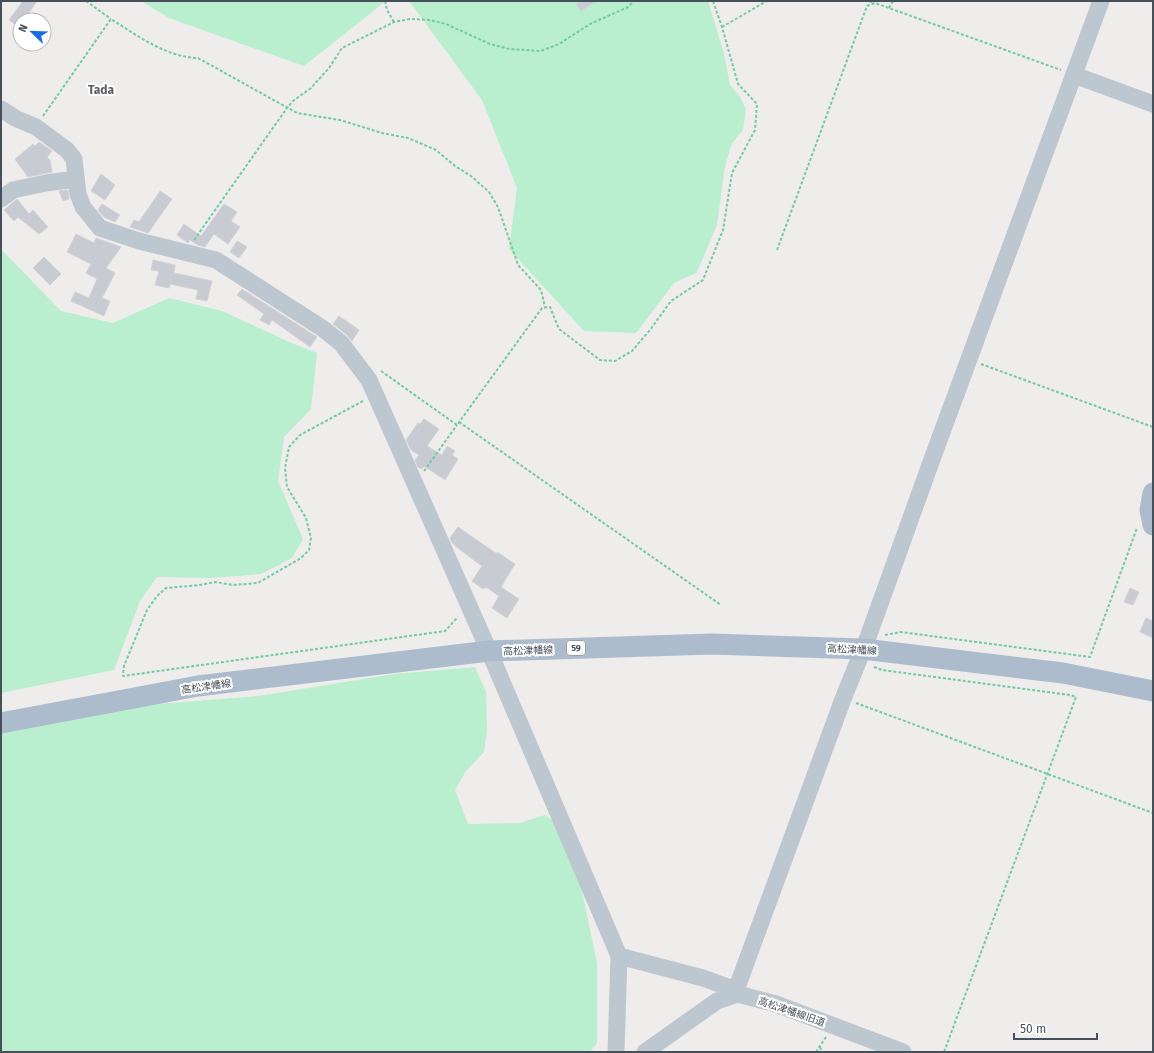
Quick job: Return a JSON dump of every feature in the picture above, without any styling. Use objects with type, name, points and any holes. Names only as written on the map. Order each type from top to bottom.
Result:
[{"type":"main road","points":[[1152,521],[1150,510],[1153,493]]},
{"type":"main road","name":"高松津幡線","points":[[1,723],[198,686],[489,651],[712,644],[863,649],[1063,673],[1153,691]]},
{"type":"street","points":[[645,1052],[717,1001],[737,992],[843,698],[863,649],[1100,1]]},
{"type":"street","points":[[1074,75],[1153,104]]},
{"type":"street","points":[[4,116],[15,118],[36,127],[67,150],[74,159],[78,194],[83,207],[100,228],[133,240],[216,260],[322,328],[341,343],[369,380],[470,607],[619,956],[616,1052]]},
{"type":"street","points":[[1,199],[13,190],[46,183],[76,180]]},
{"type":"street","name":"高松津幡線旧道","points":[[619,956],[703,978],[737,992],[776,1004],[903,1052]]},
{"type":"path","points":[[86,1],[111,19],[162,49],[184,58],[198,58],[297,113],[347,122],[408,138],[436,150],[455,166],[471,176],[489,192],[498,207],[518,265],[542,290],[545,308]]},
{"type":"path","points":[[385,1],[387,10],[394,22]]},
{"type":"path","points":[[185,252],[287,108],[293,101],[311,88],[329,68],[342,48],[394,22],[410,19],[430,20],[446,24],[490,44],[509,49],[541,51],[559,44],[590,24],[628,7],[634,1]]},
{"type":"path","points":[[415,484],[542,308],[550,308],[559,330],[600,360],[615,362],[632,351],[650,330],[671,301],[703,280],[723,230],[732,173],[755,130],[757,104],[738,84],[713,1]]},
{"type":"path","points":[[722,27],[767,1]]},
{"type":"path","points":[[869,1],[1074,75]]},
{"type":"path","points":[[889,8],[893,1]]},
{"type":"path","points":[[777,250],[867,6],[875,3]]},
{"type":"path","points":[[36,127],[111,19]]},
{"type":"path","points":[[968,360],[1153,428]]},
{"type":"path","points":[[379,370],[457,425]]},
{"type":"path","points":[[375,394],[300,435],[289,447],[286,468],[287,487],[306,518],[311,538],[309,550],[301,558],[258,583],[233,586],[215,582],[166,588],[157,596],[147,610],[124,666],[123,676],[445,631],[462,613],[470,607]]},
{"type":"path","points":[[459,422],[721,605]]},
{"type":"path","points":[[944,1052],[1076,697],[882,670],[863,649],[901,632],[1090,657],[1140,523],[1152,521]]},
{"type":"path","points":[[843,698],[1153,813]]},
{"type":"path","points":[[816,1052],[832,1026]]},
{"type":"path","points":[[820,1047],[822,1052]]},
{"type":"green space","points":[[141,1],[386,1],[304,66],[169,18]]},
{"type":"green space","points":[[409,1],[708,1],[724,54],[730,85],[740,97],[746,109],[743,130],[732,143],[725,166],[717,224],[696,273],[674,283],[636,333],[584,331],[509,249],[517,188],[482,100]]},
{"type":"green space","points":[[1,249],[61,311],[113,323],[169,298],[222,311],[317,353],[311,409],[284,437],[278,481],[303,539],[292,558],[261,574],[211,578],[157,577],[140,601],[114,670],[1,693]]},
{"type":"green space","points":[[475,667],[486,692],[487,730],[484,752],[466,771],[455,790],[468,824],[520,823],[545,815],[559,825],[577,867],[597,963],[597,1043],[590,1052],[1,1052],[1,730],[120,707],[259,696],[394,674]]},
{"type":"building","points":[[23,1],[37,1],[29,12],[15,12]]},
{"type":"building","points":[[582,1],[596,1],[581,11],[576,4]]},
{"type":"building","points":[[39,142],[52,151],[47,157],[50,160],[52,172],[28,177],[15,159],[33,144],[35,146]]},
{"type":"building","points":[[101,174],[115,185],[105,200],[91,191]]},
{"type":"building","points":[[68,190],[69,199],[63,201],[59,191]]},
{"type":"building","points":[[160,191],[172,199],[148,233],[130,227],[134,220],[139,222]]},
{"type":"building","points":[[17,199],[29,214],[33,210],[48,227],[39,234],[18,217],[14,221],[4,210]]},
{"type":"building","points":[[102,204],[120,215],[115,222],[104,217],[98,210]]},
{"type":"building","points":[[224,204],[237,212],[231,221],[240,227],[228,244],[214,234],[205,247],[190,240],[188,243],[177,235],[184,224],[201,236]]},
{"type":"building","points":[[76,234],[94,243],[96,238],[121,247],[106,268],[115,273],[102,298],[110,301],[104,316],[71,301],[75,292],[89,298],[97,279],[86,273],[91,264],[67,252]]},
{"type":"building","points":[[237,241],[247,247],[239,258],[230,252]]},
{"type":"building","points":[[44,257],[61,274],[50,285],[33,268]]},
{"type":"building","points":[[153,260],[175,265],[174,273],[212,281],[207,301],[196,299],[198,290],[170,284],[169,288],[155,285],[159,271],[151,270]]},
{"type":"building","points":[[242,289],[317,337],[310,347],[272,320],[269,325],[260,320],[264,314],[237,295]]},
{"type":"building","points":[[339,316],[359,330],[352,341],[333,324]]},
{"type":"building","points":[[424,419],[439,429],[427,446],[442,455],[447,446],[455,451],[452,455],[458,459],[445,480],[424,466],[422,469],[418,467],[415,460],[419,455],[411,450],[406,440],[418,423],[420,424]]},
{"type":"building","points":[[458,527],[497,554],[497,552],[515,564],[501,587],[519,599],[507,618],[492,608],[499,596],[486,587],[483,589],[472,581],[482,566],[452,543],[450,538]]},
{"type":"building","points":[[1130,588],[1139,592],[1133,605],[1124,602]]},
{"type":"building","points":[[1146,618],[1153,621],[1153,638],[1140,632]]},
{"type":"district","name":"Tada","points":[[101,90]]}]
